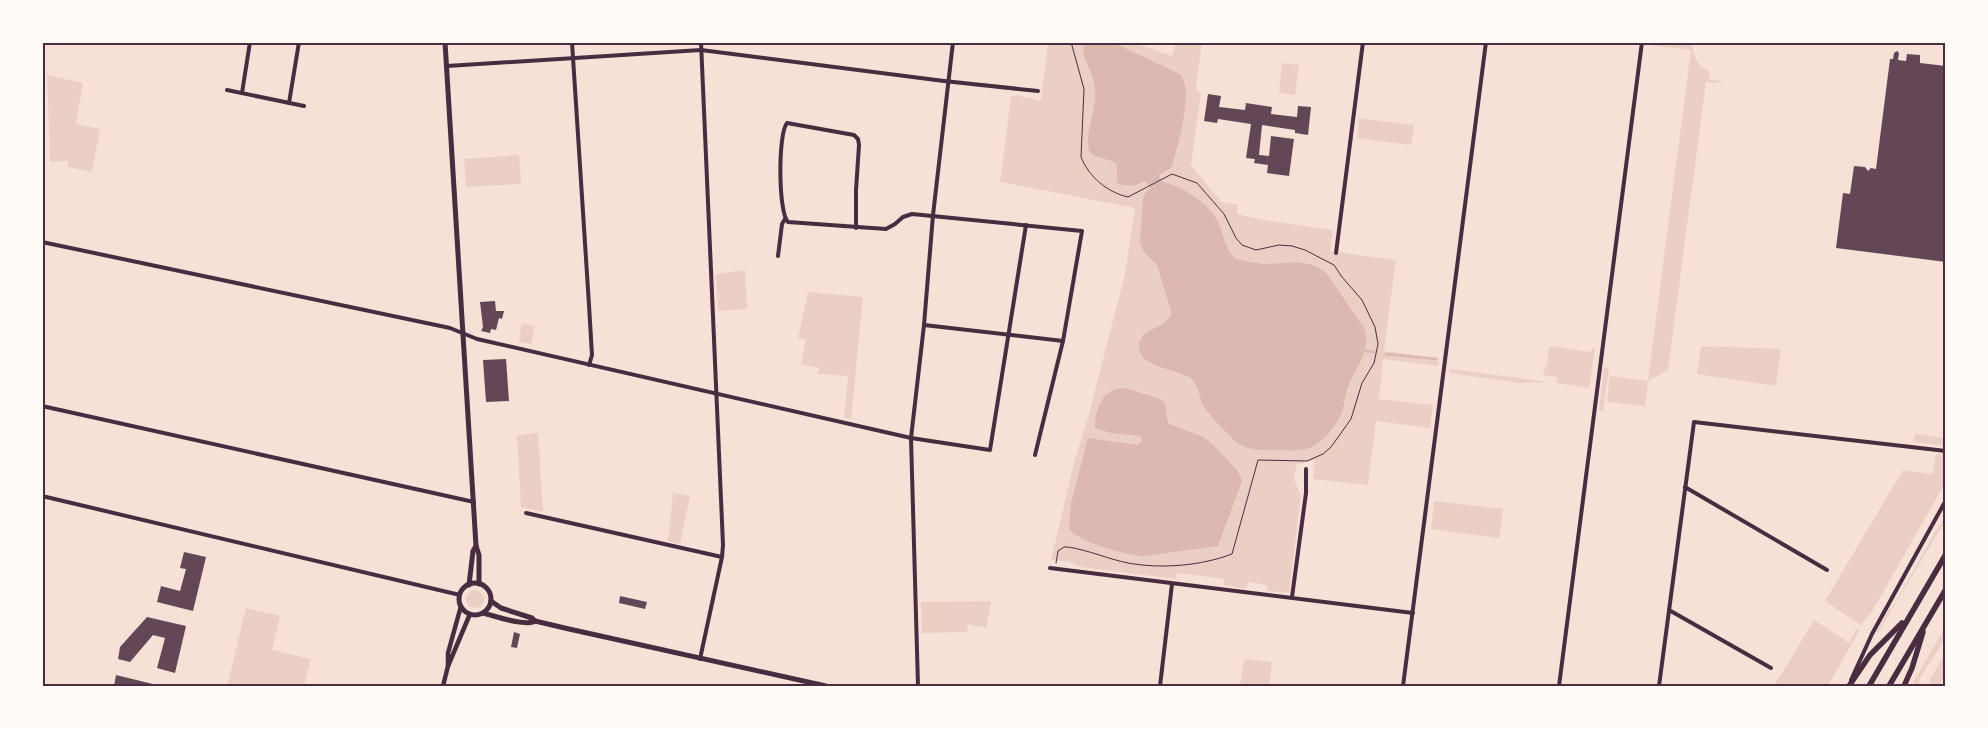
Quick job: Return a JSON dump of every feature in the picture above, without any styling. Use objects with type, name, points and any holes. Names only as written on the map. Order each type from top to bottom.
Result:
[{"type":"main road","points":[[445,42],[476,546],[479,555],[479,584]]},
{"type":"main road","points":[[469,585],[473,551],[476,546]]},
{"type":"main road","points":[[1869,686],[1908,616],[1946,554]]},
{"type":"main road","points":[[483,613],[491,602],[489,591],[479,584],[469,585],[460,596],[461,606],[470,614],[483,613],[531,623],[536,621]]},
{"type":"main road","points":[[1889,686],[1946,589]]},
{"type":"main road","points":[[491,602],[496,606],[536,621],[826,686]]},
{"type":"main road","points":[[1848,686],[1870,655],[1908,616]]},
{"type":"main road","points":[[1904,686],[1912,668],[1926,622]]},
{"type":"street","points":[[242,93],[250,42]]},
{"type":"street","points":[[289,103],[299,42]]},
{"type":"street","points":[[572,42],[592,355],[589,365]]},
{"type":"street","points":[[700,659],[723,545],[701,42]]},
{"type":"street","points":[[918,686],[911,438],[924,325],[933,215],[953,42]]},
{"type":"street","points":[[1336,253],[1363,42]]},
{"type":"street","points":[[1403,686],[1486,42]]},
{"type":"street","points":[[1558,686],[1642,42]]},
{"type":"street","points":[[447,66],[701,50],[949,82],[1038,91]]},
{"type":"street","points":[[227,90],[304,106]]},
{"type":"street","points":[[778,256],[782,224],[785,219],[781,171],[783,130],[790,122],[854,135],[858,139],[856,228]]},
{"type":"street","points":[[785,219],[791,223],[886,229],[906,215],[933,215],[1082,231],[1063,341],[1035,455]]},
{"type":"street","points":[[42,242],[450,328],[477,338],[589,365],[911,438],[990,450],[1026,225]]},
{"type":"street","points":[[924,325],[1063,341]]},
{"type":"street","points":[[42,406],[474,502]]},
{"type":"street","points":[[1659,686],[1694,422],[1946,452]]},
{"type":"street","points":[[1292,597],[1306,493],[1306,469]]},
{"type":"street","points":[[1685,487],[1827,570]]},
{"type":"street","points":[[42,496],[460,596]]},
{"type":"street","points":[[1848,686],[1872,634],[1946,500]]},
{"type":"street","points":[[526,513],[722,557]]},
{"type":"street","points":[[1050,568],[1413,613]]},
{"type":"street","points":[[1160,686],[1172,584]]},
{"type":"street","points":[[448,666],[448,653],[461,606]]},
{"type":"street","points":[[1669,610],[1771,668]]},
{"type":"street","points":[[443,686],[448,666],[470,614]]},
{"type":"path","points":[[1056,568],[1058,551],[1068,547],[1128,563],[1180,566],[1232,554],[1258,460],[1307,461],[1314,459],[1327,450],[1350,419],[1362,382],[1374,362],[1378,348],[1375,327],[1370,314],[1362,300],[1334,265],[1305,250],[1292,246],[1279,245],[1256,250],[1242,245],[1236,238],[1224,214],[1197,183],[1172,174],[1131,196],[1117,195],[1104,187],[1083,161],[1080,154],[1084,89],[1070,42]]},
{"type":"shaded area","points":[[1048,43],[1135,43],[1172,56],[1176,43],[1202,43],[1196,86],[1198,93],[1201,93],[1191,165],[1221,202],[1238,205],[1237,214],[1263,220],[1333,230],[1330,251],[1396,260],[1384,351],[1439,358],[1438,366],[1383,359],[1379,399],[1433,405],[1430,428],[1376,421],[1368,485],[1313,479],[1315,460],[1297,464],[1294,479],[1301,496],[1289,592],[1267,591],[1267,585],[1248,582],[1247,588],[1244,589],[1224,585],[1224,579],[1177,573],[1176,579],[1080,567],[1070,562],[1051,560],[1074,463],[1089,414],[1125,274],[1135,208],[1000,182],[1011,96],[1016,95],[1041,101]]},
{"type":"shaded area","points":[[1084,43],[1114,43],[1180,74],[1186,92],[1184,119],[1172,167],[1159,175],[1161,181],[1186,191],[1209,209],[1219,224],[1229,251],[1236,259],[1263,264],[1305,263],[1327,274],[1364,328],[1366,336],[1365,351],[1347,388],[1340,417],[1329,433],[1312,447],[1300,450],[1264,450],[1249,448],[1237,443],[1204,407],[1193,380],[1183,374],[1152,363],[1141,354],[1139,348],[1140,340],[1149,331],[1165,322],[1169,318],[1171,311],[1157,265],[1144,252],[1140,243],[1143,200],[1145,193],[1151,188],[1145,181],[1134,186],[1121,185],[1117,182],[1117,166],[1115,162],[1095,156],[1089,151],[1088,135],[1095,96],[1094,82],[1085,60]]},
{"type":"shaded area","points":[[1655,43],[1692,43],[1696,60],[1705,69],[1710,71],[1709,79],[1723,83],[1706,82],[1668,370],[1648,381],[1691,50],[1654,46]]},
{"type":"shaded area","points":[[1282,63],[1299,65],[1295,95],[1279,93]]},
{"type":"shaded area","points":[[47,75],[83,83],[76,124],[100,129],[92,172],[68,167],[68,161],[50,162]]},
{"type":"shaded area","points":[[1359,118],[1414,125],[1411,145],[1357,138]]},
{"type":"shaded area","points":[[519,155],[521,184],[466,187],[464,159]]},
{"type":"shaded area","points":[[745,270],[747,309],[718,311],[716,274]]},
{"type":"shaded area","points":[[808,292],[863,297],[851,419],[844,417],[848,376],[818,374],[819,368],[801,364],[806,340],[798,338]]},
{"type":"shaded area","points":[[524,323],[535,326],[531,344],[519,342],[521,327]]},
{"type":"shaded area","points":[[1549,346],[1591,352],[1592,348],[1595,348],[1589,388],[1556,383],[1557,377],[1543,375],[1545,367],[1547,367]]},
{"type":"shaded area","points":[[1701,346],[1781,349],[1776,386],[1697,374]]},
{"type":"shaded area","points":[[1604,367],[1609,368],[1603,411],[1599,410]]},
{"type":"shaded area","points":[[1450,369],[1542,381],[1542,383],[1519,383],[1450,373]]},
{"type":"shaded area","points":[[1610,376],[1648,381],[1645,406],[1607,402]]},
{"type":"shaded area","points":[[1122,388],[1163,400],[1169,424],[1204,437],[1238,471],[1242,481],[1218,546],[1144,556],[1115,551],[1083,539],[1069,529],[1071,503],[1088,438],[1138,445],[1143,440],[1140,436],[1111,433],[1095,428],[1096,414],[1101,402],[1109,392]]},
{"type":"shaded area","points":[[538,433],[543,512],[521,507],[517,435]]},
{"type":"shaded area","points":[[1915,434],[1945,438],[1945,448],[1939,445],[1913,442]]},
{"type":"shaded area","points":[[1936,454],[1945,455],[1945,483],[1872,612],[1861,625],[1825,601],[1903,470],[1933,474]]},
{"type":"shaded area","points":[[673,493],[690,496],[680,544],[668,541]]},
{"type":"shaded area","points":[[1434,501],[1503,509],[1499,538],[1431,529]]},
{"type":"shaded area","points":[[1945,518],[1945,521],[1878,633],[1889,610],[1891,610],[1935,532]]},
{"type":"shaded area","points":[[471,590],[479,590],[484,595],[482,606],[471,608],[466,603],[466,595]]},
{"type":"shaded area","points":[[991,601],[986,628],[968,624],[967,632],[922,633],[921,602]]},
{"type":"shaded area","points":[[246,608],[280,616],[272,650],[311,659],[304,686],[227,686]]},
{"type":"shaded area","points":[[1814,620],[1849,643],[1856,629],[1859,631],[1828,686],[1774,686]]},
{"type":"shaded area","points":[[1945,627],[1942,642],[1924,671],[1918,686],[1911,686]]},
{"type":"shaded area","points":[[1945,653],[1945,675],[1939,686],[1929,686],[1930,680]]},
{"type":"shaded area","points":[[1244,659],[1272,662],[1269,686],[1240,686]]},
{"type":"building","points":[[1897,51],[1899,53],[1898,60],[1906,61],[1907,54],[1920,55],[1920,63],[1946,66],[1946,262],[1836,248],[1843,193],[1850,194],[1854,166],[1865,167],[1868,171],[1871,168],[1876,169],[1890,59],[1893,59],[1894,53]]},
{"type":"building","points":[[1208,94],[1221,96],[1219,107],[1245,110],[1246,103],[1272,107],[1271,114],[1297,117],[1298,106],[1311,107],[1308,135],[1295,133],[1295,130],[1262,125],[1259,155],[1269,156],[1271,136],[1294,139],[1289,176],[1267,173],[1268,165],[1254,163],[1255,159],[1246,158],[1251,124],[1218,119],[1217,123],[1204,121]]},
{"type":"building","points":[[495,301],[496,311],[504,311],[502,319],[499,318],[496,330],[491,329],[490,333],[481,331],[483,327],[480,302]]},
{"type":"building","points":[[506,359],[509,401],[486,402],[483,360]]},
{"type":"building","points":[[184,552],[206,557],[193,611],[157,602],[161,586],[180,591],[186,569],[180,568]]},
{"type":"building","points":[[620,596],[647,602],[645,609],[619,603]]},
{"type":"building","points":[[147,617],[186,626],[175,673],[157,668],[165,638],[153,635],[130,662],[118,659],[120,647]]},
{"type":"building","points":[[514,632],[520,634],[517,648],[511,647]]},
{"type":"building","points":[[116,675],[161,686],[114,686]]},
{"type":"waterway","points":[[1366,351],[1374,352]]},
{"type":"waterway","points":[[1386,354],[1436,359]]}]
